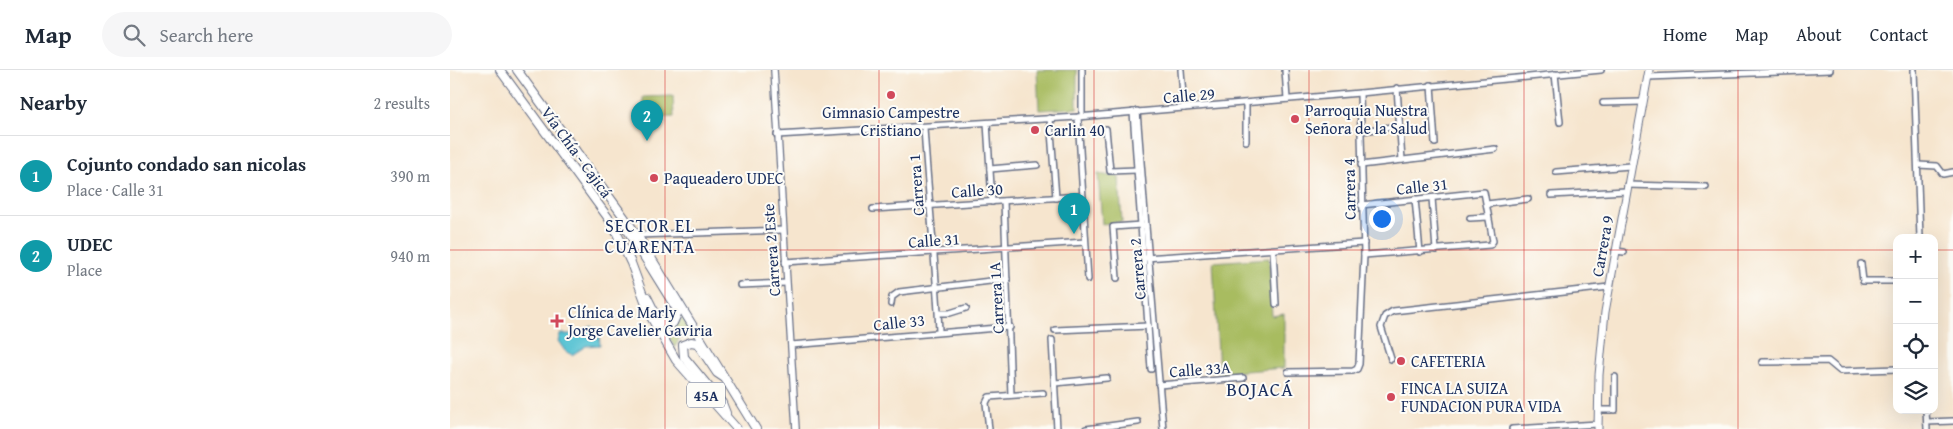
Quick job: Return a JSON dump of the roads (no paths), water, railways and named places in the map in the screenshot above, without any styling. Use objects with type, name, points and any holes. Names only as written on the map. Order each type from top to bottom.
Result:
[{"type":"highway","name":"Vía Chía - Cajicá","points":[[500,70],[612,223],[623,245],[654,324],[676,360],[737,429]]},
{"type":"highway","name":"45A","points":[[517,70],[637,234],[756,429]]},
{"type":"highway","points":[[624,215],[627,229],[676,308],[677,314],[673,322],[665,325],[661,322],[648,298],[641,290]]},
{"type":"highway","points":[[726,379],[717,373],[696,343],[691,342],[683,345],[684,357],[722,403],[728,418]]},
{"type":"main road","name":"Carrera 9","points":[[1598,427],[1600,360],[1609,287],[1648,73]]},
{"type":"street","name":"Carrera 2 Este","points":[[774,70],[796,429]]},
{"type":"street","points":[[1082,70],[1080,116],[1082,196],[1088,279]]},
{"type":"street","points":[[1181,70],[1184,108]]},
{"type":"street","points":[[1285,70],[1286,99]]},
{"type":"street","name":"Calle 29","points":[[777,135],[987,123],[1184,108],[1601,70]]},
{"type":"street","points":[[1648,73],[1830,70]]},
{"type":"street","points":[[1914,70],[1920,234]]},
{"type":"street","points":[[1555,74],[1560,122]]},
{"type":"street","points":[[1431,85],[1435,143]]},
{"type":"street","points":[[1397,88],[1402,160]]},
{"type":"street","name":"Carrera 4","points":[[1288,372],[1353,371],[1357,369],[1364,255],[1361,205],[1360,93]]},
{"type":"street","points":[[1246,102],[1246,141]]},
{"type":"street","points":[[1603,102],[1643,102]]},
{"type":"street","points":[[1116,278],[1113,227],[1144,226],[1144,200],[1135,111]]},
{"type":"street","name":"Carrera 2","points":[[1135,111],[1138,170],[1163,429]]},
{"type":"street","points":[[1050,118],[1056,198]]},
{"type":"street","points":[[987,123],[992,202]]},
{"type":"street","points":[[1361,131],[1400,126]]},
{"type":"street","name":"Carrera 1","points":[[924,127],[929,206],[938,286],[940,331]]},
{"type":"street","points":[[1106,129],[1110,171],[1138,170]]},
{"type":"street","points":[[1361,165],[1496,149]]},
{"type":"street","points":[[990,169],[1037,165]]},
{"type":"street","points":[[1918,165],[1937,166],[1943,174],[1953,172]]},
{"type":"street","points":[[1556,172],[1630,166]]},
{"type":"street","points":[[1551,195],[1626,188],[1706,187]]},
{"type":"street","name":"Calle 31","points":[[1361,205],[1485,193],[1486,204]]},
{"type":"street","name":"Calle 30","points":[[873,209],[1082,196]]},
{"type":"street","points":[[1432,198],[1436,250]]},
{"type":"street","points":[[1364,255],[1420,252],[1492,243],[1486,204],[1528,199]]},
{"type":"street","points":[[1415,200],[1420,252]]},
{"type":"street","name":"Carrera 1A","points":[[1004,201],[1012,395]]},
{"type":"street","points":[[1470,218],[1488,217]]},
{"type":"street","points":[[637,234],[783,230]]},
{"type":"street","name":"Calle 31","points":[[785,262],[1085,242]]},
{"type":"street","points":[[1146,258],[1364,244]]},
{"type":"street","points":[[1273,250],[1276,304]]},
{"type":"street","points":[[1615,251],[1624,252]]},
{"type":"street","points":[[1861,264],[1863,282],[1893,281]]},
{"type":"street","points":[[891,304],[892,297],[899,292],[1007,279]]},
{"type":"street","points":[[740,286],[786,283]]},
{"type":"street","points":[[1391,359],[1381,327],[1385,316],[1393,311],[1609,287]]},
{"type":"street","points":[[1150,302],[1151,369]]},
{"type":"street","points":[[939,314],[966,308]]},
{"type":"street","name":"Calle 33","points":[[791,346],[1010,326]]},
{"type":"street","points":[[1055,330],[1149,326]]},
{"type":"street","points":[[1052,340],[1057,429]]},
{"type":"street","points":[[1762,362],[1828,361],[1840,371],[1893,369]]},
{"type":"street","points":[[1598,410],[1613,410],[1615,377]]},
{"type":"street","points":[[1055,383],[1107,378]]},
{"type":"street","name":"Calle 33A","points":[[1158,384],[1243,378]]},
{"type":"street","points":[[989,429],[987,399],[1043,393]]},
{"type":"street","points":[[1926,414],[1927,429]]},
{"type":"street","points":[[1927,422],[1953,421]]},
{"type":"street","points":[[1086,429],[1138,422]]},
{"type":"street","points":[[1512,429],[1598,427]]},
{"type":"water","points":[[592,326],[599,333],[600,345],[586,346],[572,355],[565,351],[558,341],[560,334],[577,334]]},
{"type":"place","name":"Gimnasio Campestre Cristiano","points":[[891,95]]},
{"type":"place","name":"Parroquia Nuestra Señora de la Salud","points":[[1295,119]]},
{"type":"place","name":"Carlin 40","points":[[1035,130]]},
{"type":"place","name":"UDEC","points":[[647,141]]},
{"type":"place","name":"Paqueadero UDEC","points":[[654,178]]},
{"type":"place","name":"Cojunto condado san nicolas","points":[[1074,234]]},
{"type":"place","name":"Clínica de Marly Jorge Cavelier Gaviria","points":[[557,321]]},
{"type":"place","name":"CAFETERIA","points":[[1401,361]]},
{"type":"place","name":"FINCA LA SUIZA FUNDACION PURA VIDA","points":[[1391,397]]},
{"type":"district","name":"SECTOR EL CUARENTA","points":[[650,235]]},
{"type":"district","name":"BOJACÁ","points":[[1260,389]]}]
